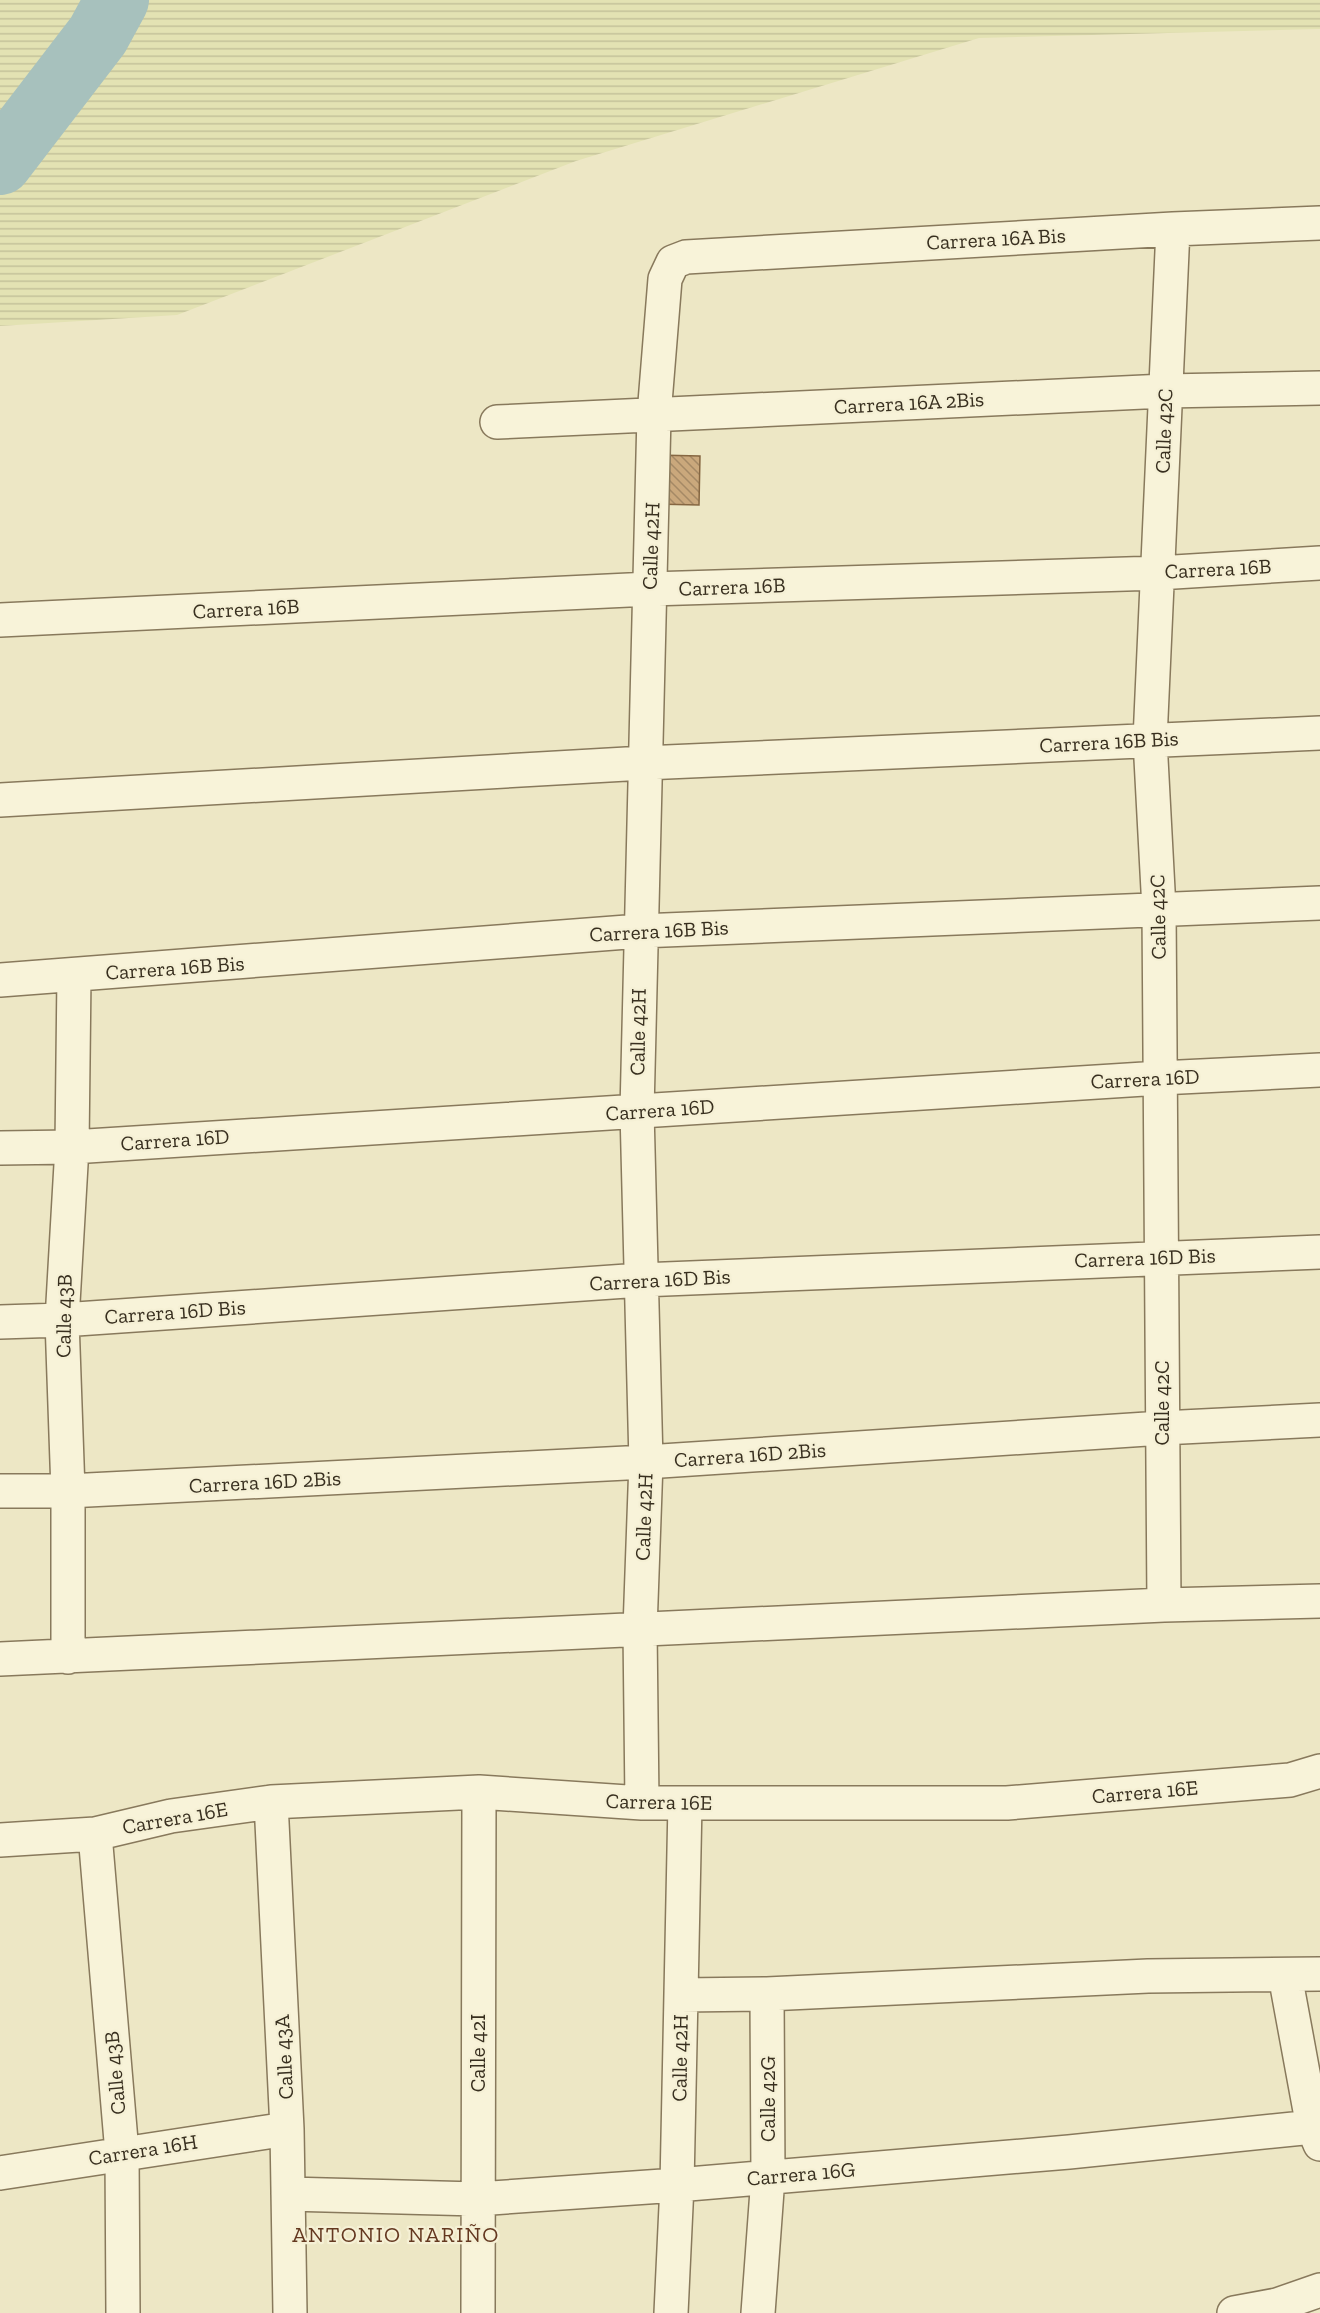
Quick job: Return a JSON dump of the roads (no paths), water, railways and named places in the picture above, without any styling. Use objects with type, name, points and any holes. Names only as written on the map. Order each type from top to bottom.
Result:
[{"type":"street","name":"Carrera 16A Bis","points":[[673,262],[686,256],[1173,229],[1320,224]]},
{"type":"street","name":"Calle 42C","points":[[1164,1605],[1159,909],[1150,740],[1173,229]]},
{"type":"street","name":"Calle 42H","points":[[642,1803],[640,1629],[646,1462],[637,1111],[640,931],[654,416],[665,279],[673,262]]},
{"type":"street","name":"Carrera 16A 2Bis","points":[[497,422],[1165,391],[1320,388]]},
{"type":"street","name":"Carrera 16B","points":[[0,620],[650,590],[1158,573],[1320,563]]},
{"type":"street","name":"Carrera 16B Bis","points":[[0,800],[645,763],[1320,733]]},
{"type":"street","name":"Carrera 16B Bis","points":[[0,980],[640,931],[1320,903]]},
{"type":"street","name":"Calle 43B","points":[[68,1657],[68,1491],[62,1320],[72,1147],[74,975]]},
{"type":"street","name":"Carrera 16D","points":[[0,1148],[72,1147],[1160,1078],[1320,1070]]},
{"type":"street","name":"Carrera 16D Bis","points":[[0,1322],[62,1320],[641,1280],[1320,1252]]},
{"type":"street","name":"Carrera 16D 2Bis","points":[[0,1491],[68,1491],[646,1462],[1162,1428],[1320,1420]]},
{"type":"street","points":[[0,1659],[1164,1605],[1320,1601]]},
{"type":"street","name":"Carrera 16E","points":[[0,1840],[95,1834],[171,1816],[272,1802],[479,1792],[642,1803],[1007,1803],[1290,1780],[1320,1771]]},
{"type":"street","name":"Calle 42I","points":[[478,2313],[479,1792]]},
{"type":"street","name":"Calle 43A","points":[[272,1802],[287,2129],[290,2313]]},
{"type":"street","name":"Calle 42H","points":[[671,2313],[677,2185],[685,1803]]},
{"type":"street","name":"Calle 43B","points":[[95,1834],[122,2153],[123,2313]]},
{"type":"street","points":[[681,1995],[767,1994],[1148,1976],[1320,1974]]},
{"type":"street","points":[[1285,1975],[1317,2136]]},
{"type":"street","name":"Calle 42G","points":[[758,2313],[768,2177],[767,1994]]},
{"type":"street","name":"Carrera 16H","points":[[0,2173],[287,2129]]},
{"type":"street","name":"Carrera 16G","points":[[288,2194],[477,2199],[677,2185],[1069,2152],[1317,2136]]},
{"type":"street","points":[[1234,2313],[1277,2305],[1320,2290]]},
{"type":"waterway","points":[[0,163],[98,35],[117,0]]},
{"type":"district","name":"ANTONIO NARIÑO","points":[[396,2234]]}]
